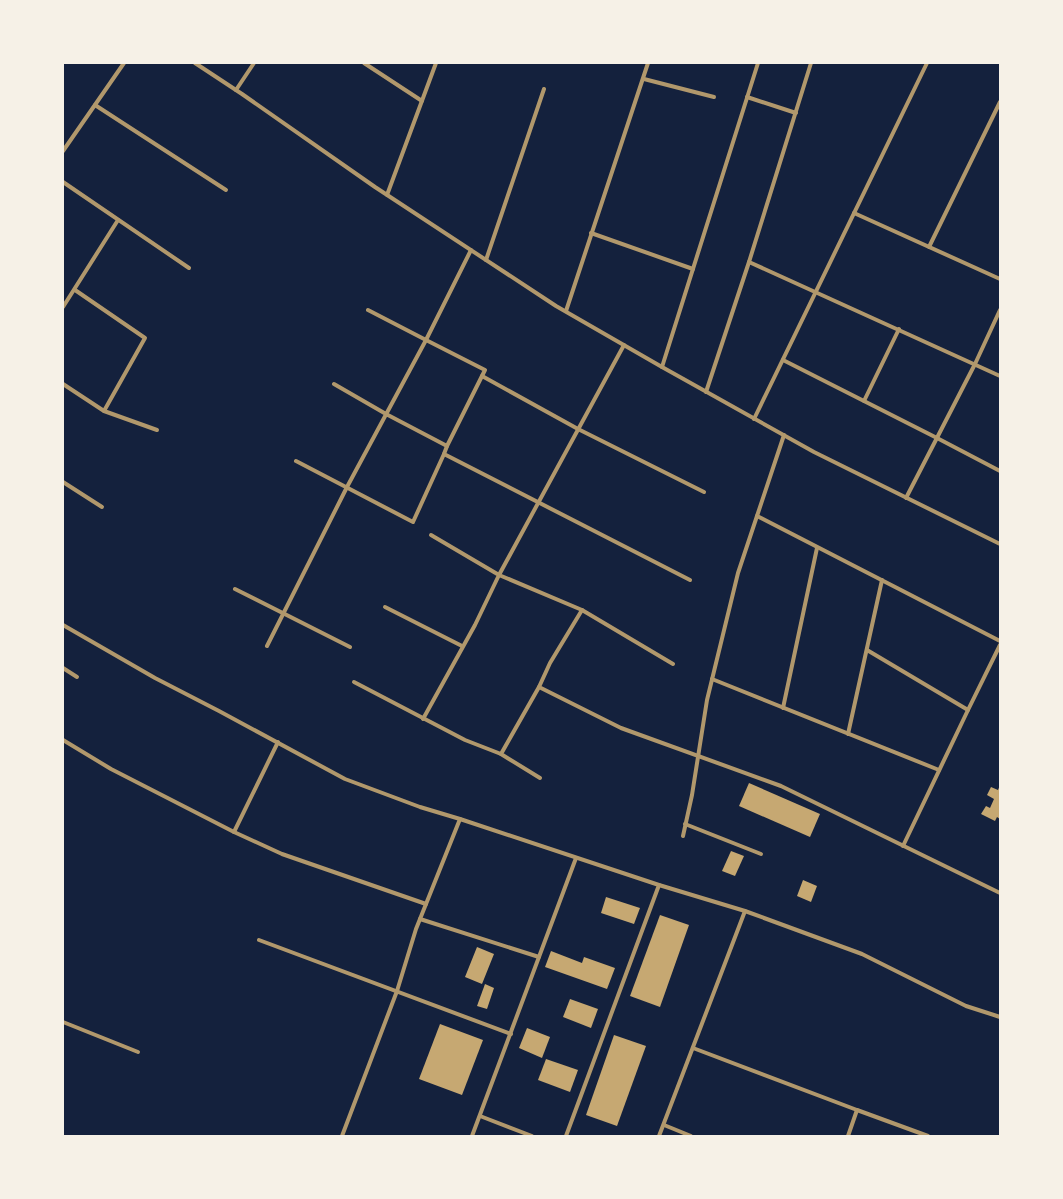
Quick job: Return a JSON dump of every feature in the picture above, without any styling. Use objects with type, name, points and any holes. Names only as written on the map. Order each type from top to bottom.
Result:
[{"type":"street","points":[[63,151],[124,63]]},
{"type":"street","points":[[195,63],[387,195],[566,311],[662,367],[814,452],[1000,544]]},
{"type":"street","points":[[236,90],[254,63]]},
{"type":"street","points":[[364,63],[422,101]]},
{"type":"street","points":[[387,195],[436,63]]},
{"type":"street","points":[[566,311],[644,79],[648,63]]},
{"type":"street","points":[[662,367],[758,63]]},
{"type":"street","points":[[706,392],[749,262],[811,63]]},
{"type":"street","points":[[754,419],[927,63]]},
{"type":"street","points":[[644,79],[714,97]]},
{"type":"street","points":[[486,260],[544,89]]},
{"type":"street","points":[[747,97],[796,113]]},
{"type":"street","points":[[929,247],[1000,102]]},
{"type":"street","points":[[95,105],[226,190]]},
{"type":"street","points":[[63,182],[189,268]]},
{"type":"street","points":[[854,213],[1000,279]]},
{"type":"street","points":[[63,307],[118,220]]},
{"type":"street","points":[[591,233],[693,269]]},
{"type":"street","points":[[267,646],[347,487],[426,340],[471,250]]},
{"type":"street","points":[[749,262],[1000,376]]},
{"type":"street","points":[[74,290],[145,338],[104,411]]},
{"type":"street","points":[[296,461],[413,522],[447,446],[485,370],[368,310]]},
{"type":"street","points":[[906,498],[975,364],[1000,310]]},
{"type":"street","points":[[864,401],[899,329]]},
{"type":"street","points":[[423,718],[475,625],[499,575],[624,345]]},
{"type":"street","points":[[783,360],[1000,471]]},
{"type":"street","points":[[482,376],[578,429],[704,492]]},
{"type":"street","points":[[63,384],[104,411],[157,430]]},
{"type":"street","points":[[334,384],[386,414],[447,446]]},
{"type":"street","points":[[683,836],[707,700],[738,573],[784,435]]},
{"type":"street","points":[[444,454],[690,580]]},
{"type":"street","points":[[63,482],[102,507]]},
{"type":"street","points":[[757,516],[1000,641]]},
{"type":"street","points":[[431,535],[499,575],[582,610],[673,664]]},
{"type":"street","points":[[783,708],[817,548]]},
{"type":"street","points":[[848,734],[882,580]]},
{"type":"street","points":[[236,589],[350,647]]},
{"type":"street","points":[[385,607],[462,646]]},
{"type":"street","points":[[502,754],[539,687],[550,663],[582,610]]},
{"type":"street","points":[[63,625],[155,678],[220,711],[346,779],[420,806],[576,858],[745,911],[862,954],[966,1006],[1000,1017]]},
{"type":"street","points":[[903,846],[1000,645]]},
{"type":"street","points":[[867,650],[968,710]]},
{"type":"street","points":[[63,668],[78,677]]},
{"type":"street","points":[[712,679],[939,770]]},
{"type":"street","points":[[354,682],[465,740],[502,754],[540,778]]},
{"type":"street","points":[[539,687],[621,728],[781,786],[1000,893]]},
{"type":"street","points":[[63,740],[111,769],[234,832],[282,854],[426,904]]},
{"type":"street","points":[[234,832],[278,742]]},
{"type":"street","points":[[342,1136],[397,991],[420,919],[460,819]]},
{"type":"street","points":[[685,824],[761,854]]},
{"type":"street","points":[[472,1136],[576,858]]},
{"type":"street","points":[[566,1136],[659,885]]},
{"type":"street","points":[[659,1136],[745,911]]},
{"type":"street","points":[[420,919],[539,957]]},
{"type":"street","points":[[259,940],[511,1034]]},
{"type":"street","points":[[63,1022],[138,1052]]},
{"type":"street","points":[[693,1048],[928,1136]]},
{"type":"street","points":[[848,1136],[857,1110]]},
{"type":"street","points":[[480,1116],[532,1136]]},
{"type":"street","points":[[664,1125],[692,1136]]},
{"type":"building","points":[[749,783],[820,814],[810,837],[739,806]]},
{"type":"building","points":[[1000,785],[1000,819],[997,817],[995,821],[981,814],[986,806],[990,808],[994,799],[987,795],[991,787],[998,790]]},
{"type":"building","points":[[731,851],[744,856],[735,876],[722,871]]},
{"type":"building","points":[[803,880],[817,886],[811,902],[797,896]]},
{"type":"building","points":[[606,897],[640,908],[634,924],[601,913]]},
{"type":"building","points":[[660,915],[689,925],[660,1007],[630,996]]},
{"type":"building","points":[[477,947],[494,954],[482,984],[465,977]]},
{"type":"building","points":[[551,951],[582,963],[584,957],[615,968],[607,989],[545,967]]},
{"type":"building","points":[[485,984],[494,988],[487,1009],[477,1006]]},
{"type":"building","points":[[570,999],[598,1009],[591,1028],[563,1017]]},
{"type":"building","points":[[440,1024],[483,1040],[462,1095],[419,1079]]},
{"type":"building","points":[[527,1028],[550,1037],[542,1058],[519,1048]]},
{"type":"building","points":[[614,1035],[646,1046],[617,1126],[586,1115]]},
{"type":"building","points":[[546,1059],[578,1070],[570,1092],[538,1080]]}]
